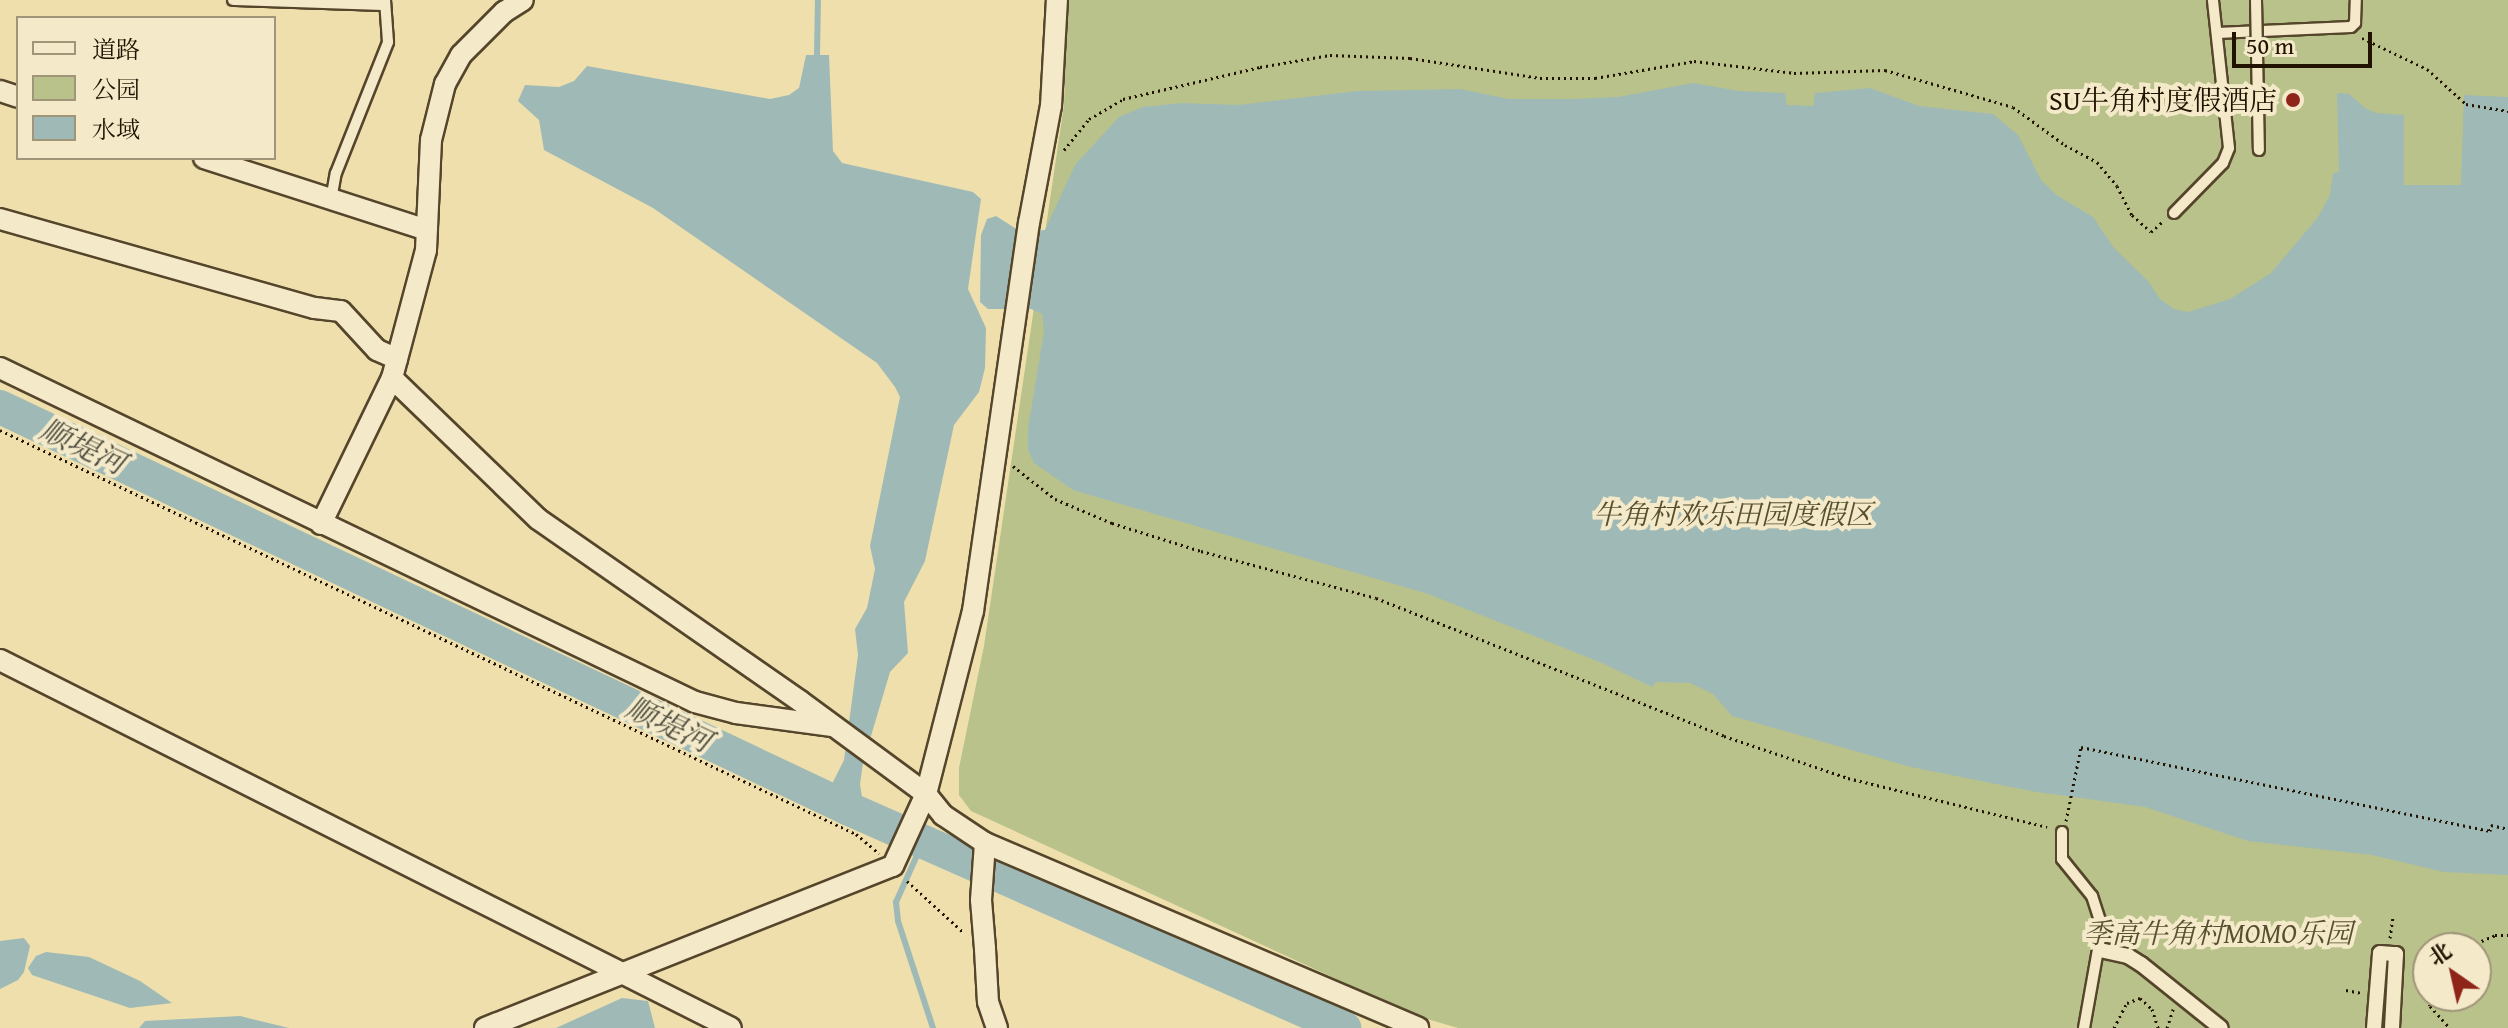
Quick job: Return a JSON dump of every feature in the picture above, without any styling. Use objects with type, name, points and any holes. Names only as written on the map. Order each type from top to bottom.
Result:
[{"type":"street","points":[[321,524],[394,369],[426,250],[431,140],[445,84],[461,55],[504,12],[523,0]]},
{"type":"street","points":[[485,1028],[893,866],[923,803],[973,611],[1029,223],[1051,106],[1057,0]]},
{"type":"street","points":[[210,160],[427,230]]},
{"type":"street","points":[[0,219],[315,308],[341,311],[538,519],[836,727],[923,803],[985,844],[1418,1028]]},
{"type":"street","points":[[0,368],[695,702],[736,713],[836,727]]},
{"type":"street","points":[[0,660],[731,1028]]},
{"type":"street","points":[[985,844],[981,900],[988,1002],[997,1028]]},
{"type":"street","points":[[2100,950],[2128,956],[2141,964],[2221,1028]]},
{"type":"street","points":[[2374,1028],[2380,953],[2396,954],[2392,1028]]},
{"type":"street","points":[[2378,977],[2395,979]]},
{"type":"street","points":[[2376,999],[2393,1001]]},
{"type":"lane","points":[[233,0],[385,2],[388,42],[336,173],[331,200]]},
{"type":"lane","points":[[2174,213],[2223,163],[2229,148],[2213,0]]},
{"type":"lane","points":[[2256,0],[2259,150]]},
{"type":"lane","points":[[2217,33],[2351,27],[2355,23],[2356,0]]},
{"type":"lane","points":[[2062,832],[2062,859],[2092,896],[2101,917],[2100,950],[2084,1028]]},
{"type":"path","points":[[2351,27],[2375,46],[2427,69],[2466,104],[2508,111]]},
{"type":"path","points":[[1063,152],[1089,119],[1123,99],[1260,67],[1330,55],[1410,58],[1540,78],[1595,78],[1694,61],[1794,73],[1885,70],[2013,107],[2039,123],[2065,145],[2097,162],[2117,186],[2132,215],[2151,232],[2174,213]]},
{"type":"path","points":[[0,430],[856,834],[893,866]]},
{"type":"path","points":[[996,451],[1055,499],[1112,523],[1201,551],[1376,598],[1724,736],[1848,778],[2062,832],[2081,747],[2490,831],[2491,825],[2508,829]]},
{"type":"path","points":[[912,885],[985,949]]},
{"type":"path","points":[[2387,954],[2393,917]]},
{"type":"path","points":[[2114,1028],[2127,1003],[2140,998],[2152,1009],[2158,1028]]},
{"type":"path","points":[[2435,1012],[2450,1028]]},
{"type":"green space","name":"牛角村欢乐田园度假区","points":[[1067,0],[2508,0],[2508,1028],[1458,1028],[1417,1016],[971,811],[959,795],[959,768],[984,646],[1064,105]]},
{"type":"water","points":[[806,55],[829,55],[833,151],[842,163],[973,192],[981,199],[968,289],[986,328],[985,368],[979,392],[954,425],[925,561],[904,602],[908,653],[890,672],[863,763],[860,784],[865,816],[825,798],[844,760],[858,655],[855,629],[867,608],[875,569],[870,546],[900,397],[877,363],[653,208],[544,150],[539,120],[518,101],[525,85],[559,87],[574,81],[587,66],[770,99],[789,95],[799,88]]},
{"type":"water","points":[[1693,83],[1739,91],[1785,93],[1787,105],[1813,106],[1815,93],[1870,88],[1919,106],[1993,114],[2018,135],[2041,180],[2058,196],[2093,217],[2114,248],[2148,281],[2160,299],[2174,309],[2188,312],[2230,299],[2271,273],[2318,217],[2330,195],[2333,173],[2339,172],[2337,93],[2349,94],[2376,113],[2404,115],[2404,185],[2461,185],[2464,95],[2508,97],[2508,875],[2444,872],[2372,855],[2248,841],[2145,807],[2031,791],[1911,767],[1732,716],[1713,694],[1690,683],[1656,682],[1652,687],[1602,663],[1428,594],[1073,490],[1034,463],[1028,450],[1028,429],[1044,331],[1042,314],[1031,309],[988,309],[980,302],[981,235],[987,219],[996,216],[1021,232],[1045,230],[1075,165],[1119,117],[1143,107],[1182,103],[1239,105],[1357,91],[1460,89],[1509,99],[1571,99],[1618,97]]},
{"type":"water","points":[[24,938],[30,946],[24,972],[18,980],[0,989],[0,941]]},
{"type":"water","points":[[46,952],[89,957],[140,981],[172,1003],[130,1008],[32,975],[28,968],[36,956]]},
{"type":"water","points":[[622,998],[648,1001],[655,1028],[556,1028]]},
{"type":"water","points":[[240,1016],[289,1028],[139,1028],[145,1021]]},
{"type":"waterway","points":[[817,55],[818,0]]},
{"type":"waterway","name":"顺堤河","points":[[0,407],[847,808],[1344,1028]]},
{"type":"waterway","points":[[923,842],[896,902],[898,921],[933,1028]]},
{"type":"place","name":"SU牛角村度假酒店","points":[[2293,100]]},
{"type":"park label","name":"季高牛角村MOMO乐园","points":[[2218,933]]}]
